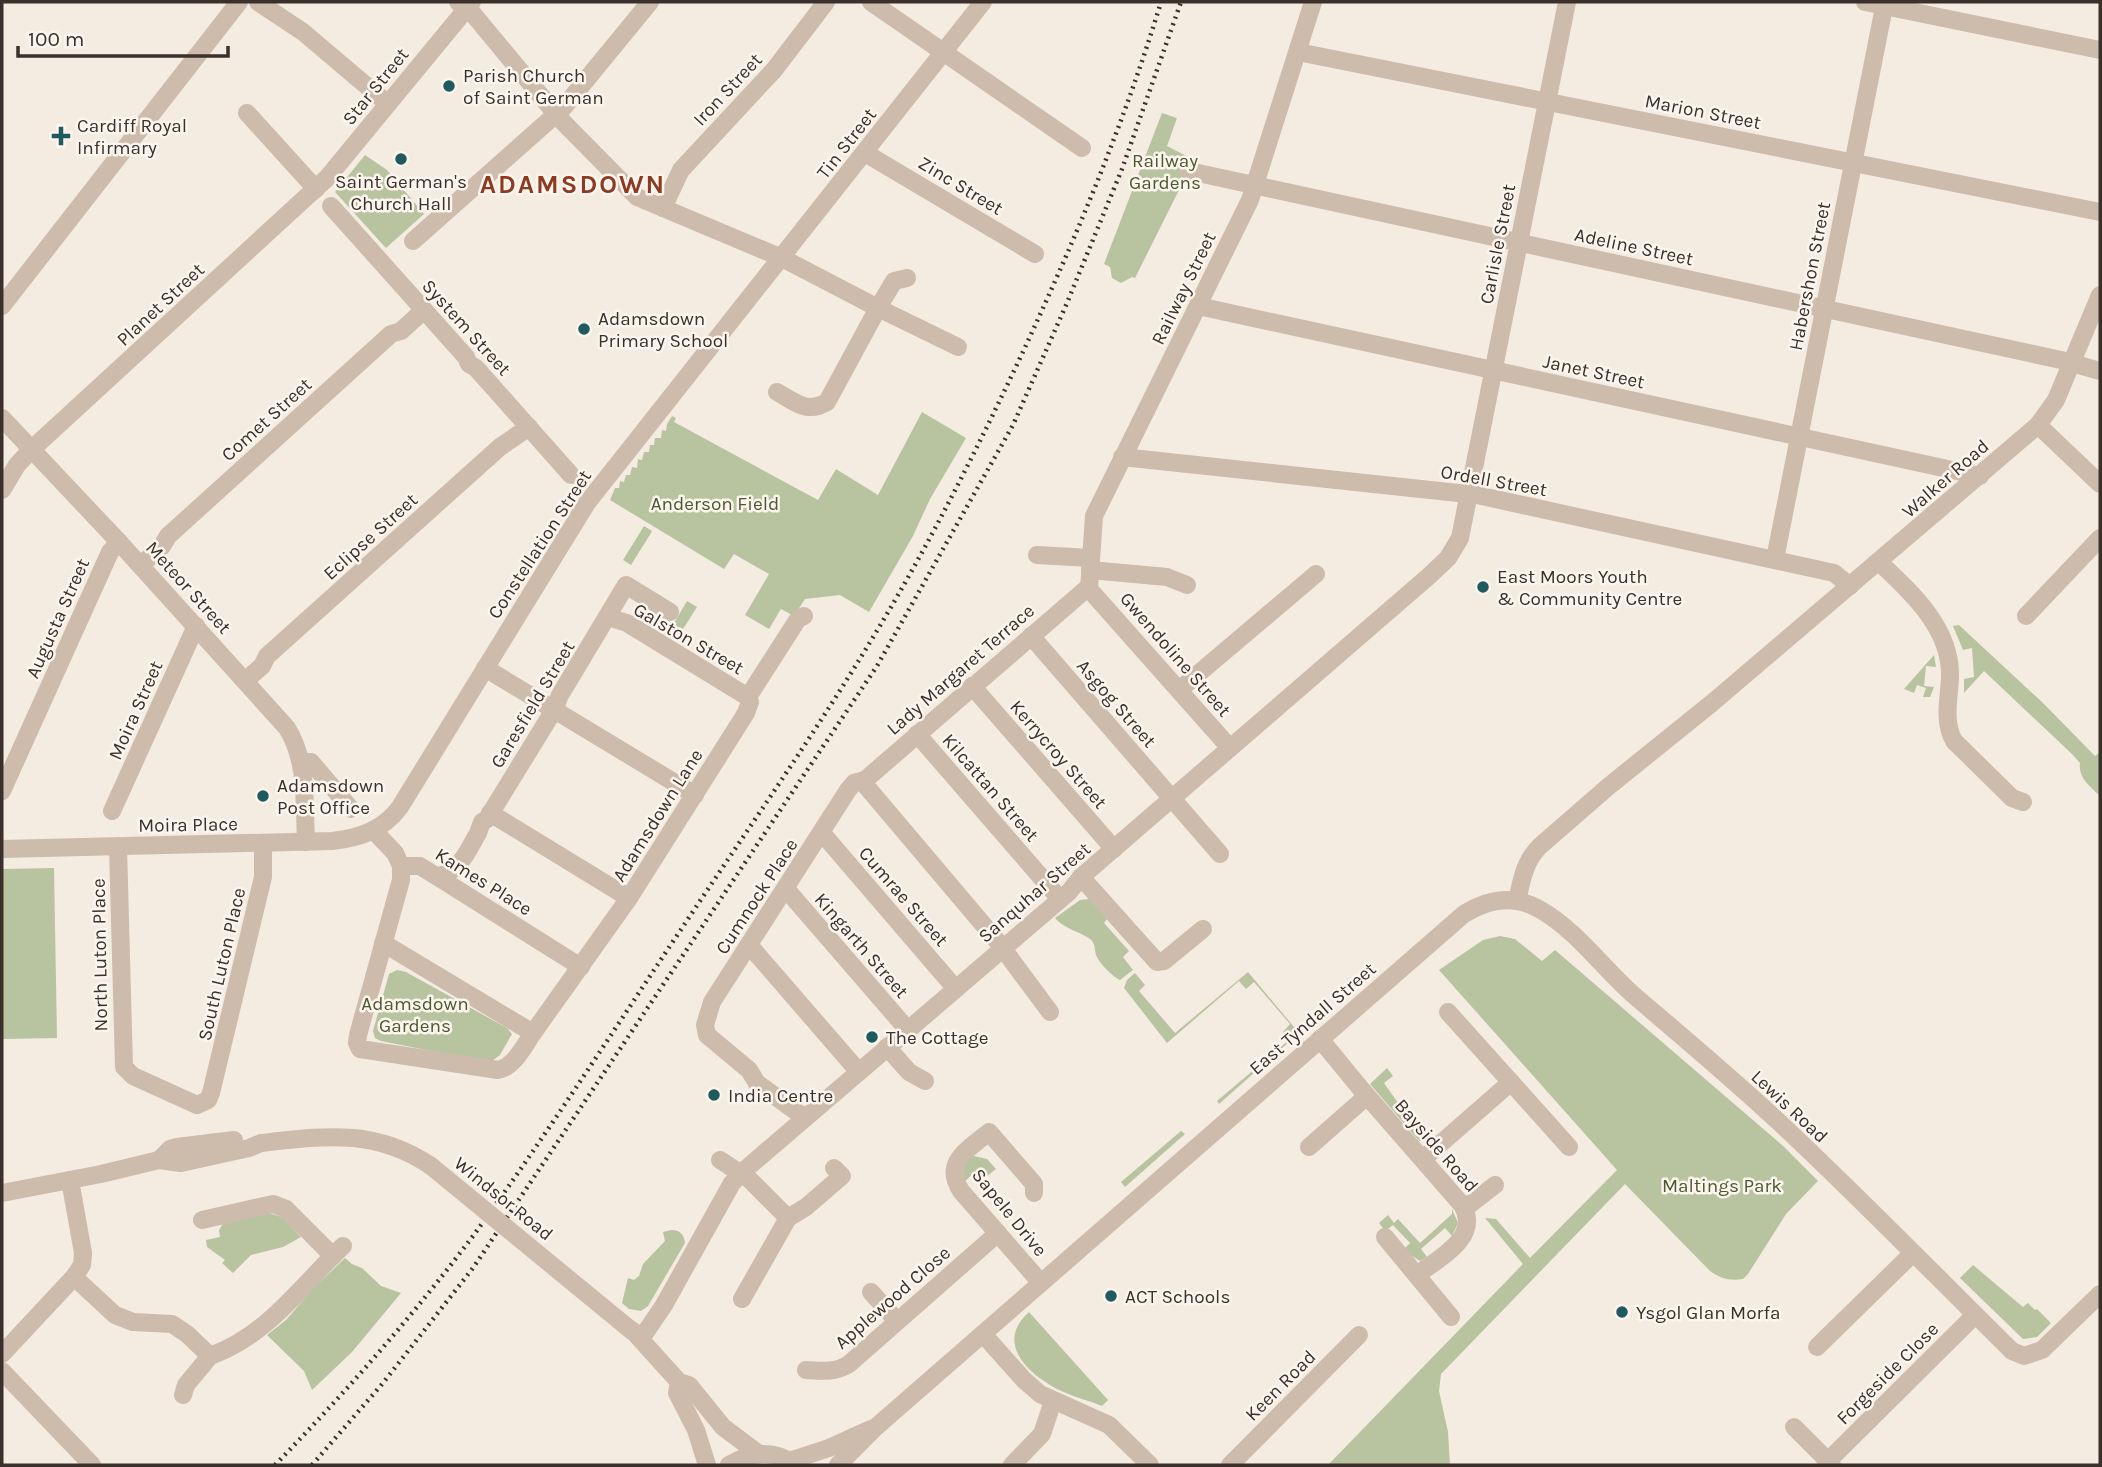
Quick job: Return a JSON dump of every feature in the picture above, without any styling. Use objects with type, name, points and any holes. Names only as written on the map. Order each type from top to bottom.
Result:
[{"type":"street","points":[[2,306],[239,2]]},
{"type":"street","points":[[258,2],[303,32],[388,104]]},
{"type":"street","points":[[413,241],[556,115],[650,2]]},
{"type":"street","name":"Iron Street","points":[[663,208],[681,170],[774,70],[826,2]]},
{"type":"street","points":[[871,2],[1082,148]]},
{"type":"street","name":"Tin Street","points":[[782,258],[983,2]]},
{"type":"street","name":"Railway Street","points":[[1089,589],[1094,516],[1255,186],[1313,2]]},
{"type":"street","name":"Carlisle Street","points":[[1468,494],[1567,2]]},
{"type":"street","points":[[1865,2],[2100,50]]},
{"type":"street","points":[[465,4],[556,115],[632,193],[782,258],[958,347]]},
{"type":"street","name":"Star Street","points":[[316,189],[388,104],[465,4]]},
{"type":"street","name":"Habershon Street","points":[[1775,559],[1885,4]]},
{"type":"street","name":"Marion Street","points":[[1298,52],[2100,212]]},
{"type":"street","points":[[247,113],[316,189]]},
{"type":"street","name":"Zinc Street","points":[[865,153],[1035,254]]},
{"type":"street","name":"Adeline Street","points":[[1189,171],[1824,308],[2071,363],[2100,372]]},
{"type":"street","name":"Planet Street","points":[[2,490],[17,465],[32,449],[316,189]]},
{"type":"street","name":"System Street","points":[[331,206],[466,357],[469,364],[476,368],[571,475]]},
{"type":"street","name":"Constellation Street","points":[[373,830],[387,821],[400,807],[587,503],[782,258]]},
{"type":"street","points":[[777,392],[808,409],[827,402],[894,281],[907,278]]},
{"type":"street","name":"Walker Road","points":[[1517,901],[1521,876],[1540,846],[2038,425],[2056,400],[2100,295]]},
{"type":"street","name":"Janet Street","points":[[1198,306],[1980,476]]},
{"type":"street","name":"Comet Street","points":[[141,565],[162,546],[168,536],[391,334],[401,331],[424,310]]},
{"type":"street","name":"Meteor Street","points":[[2,418],[141,565],[287,729],[298,748],[301,762],[306,842]]},
{"type":"street","points":[[2038,425],[2100,484]]},
{"type":"street","name":"Eclipse Street","points":[[246,681],[262,666],[267,656],[338,592],[500,447],[528,427]]},
{"type":"street","name":"Ordell Street","points":[[1122,457],[1468,494],[1834,573],[1850,586]]},
{"type":"street","name":"Sanquhar Street","points":[[637,1335],[664,1305],[733,1183],[742,1173],[1060,899],[1081,877],[1448,558],[1460,538],[1468,494]]},
{"type":"street","points":[[2026,617],[2100,538]]},
{"type":"street","name":"Augusta Street","points":[[2,791],[110,552],[119,542]]},
{"type":"street","points":[[1037,555],[1167,577],[1187,585]]},
{"type":"street","points":[[1879,562],[1924,610],[1938,629],[1948,652],[1950,664],[1947,713],[1951,736],[2012,798],[2023,802]]},
{"type":"street","points":[[1179,691],[1316,574]]},
{"type":"street","name":"Garesfield Street","points":[[438,876],[460,864],[479,827],[554,710],[560,695],[626,585],[670,612]]},
{"type":"street","name":"Gwendoline Street","points":[[1089,589],[1230,748]]},
{"type":"street","name":"Lady Margaret Terrace","points":[[860,785],[972,686],[1089,589]]},
{"type":"street","name":"Adamsdown Lane","points":[[383,943],[358,1035],[357,1043],[360,1049],[503,1070],[533,1033],[629,898],[746,713],[749,707],[748,697],[798,619],[804,616]]},
{"type":"street","name":"Galston Street","points":[[607,617],[632,626],[748,697]]},
{"type":"street","name":"Moira Street","points":[[112,811],[196,626]]},
{"type":"street","name":"Asgog Street","points":[[1031,636],[1220,854]]},
{"type":"street","points":[[485,668],[695,795]]},
{"type":"street","name":"Kerrycroy Street","points":[[972,686],[1114,849]]},
{"type":"street","name":"Kilcattan Street","points":[[917,734],[1060,899]]},
{"type":"street","points":[[301,762],[311,762],[351,809]]},
{"type":"street","points":[[860,785],[1002,948],[1051,1012]]},
{"type":"street","name":"Cumnock Place","points":[[805,1118],[757,1083],[749,1070],[707,1035],[705,1027],[712,1002],[821,833],[860,785]]},
{"type":"street","points":[[490,813],[629,898]]},
{"type":"street","points":[[373,830],[388,845],[401,866],[400,889],[383,943],[533,1033]]},
{"type":"street","name":"Moira Place","points":[[2,849],[306,842],[345,839],[373,830]]},
{"type":"street","name":"Cumrae Street","points":[[821,833],[955,988]]},
{"type":"street","name":"South Luton Place","points":[[123,1063],[127,1073],[197,1105],[208,1100],[263,877],[263,843]]},
{"type":"street","name":"North Luton Place","points":[[118,846],[123,1063]]},
{"type":"street","name":"Kames Place","points":[[401,866],[420,866],[438,876],[581,967]]},
{"type":"street","points":[[1081,877],[1157,962],[1164,961],[1203,929]]},
{"type":"street","name":"Kingarth Street","points":[[786,889],[907,1029]]},
{"type":"street","name":"East Tyndall Street","points":[[838,1465],[864,1442],[876,1427],[1464,914],[1500,899],[1517,901]]},
{"type":"street","name":"Lewis Road","points":[[1517,901],[1540,909],[1567,930],[1619,982],[1767,1111],[2011,1351],[2024,1356],[2042,1350],[2100,1294]]},
{"type":"street","points":[[749,945],[859,1072]]},
{"type":"street","points":[[1448,1012],[1569,1147]]},
{"type":"street","name":"Bayside Road","points":[[1320,1039],[1468,1216],[1461,1241],[1417,1276]]},
{"type":"street","points":[[887,1047],[909,1072],[926,1081]]},
{"type":"street","points":[[1423,1159],[1511,1082]]},
{"type":"street","points":[[1309,1147],[1367,1096]]},
{"type":"street","name":"Sapele Drive","points":[[1034,1193],[1034,1184],[989,1132],[962,1154],[954,1169],[957,1185],[1041,1283]]},
{"type":"street","name":"Windsor Road","points":[[2,1192],[159,1160],[181,1163],[261,1143],[340,1137],[367,1139],[404,1149],[431,1166],[637,1335],[678,1382],[689,1385],[723,1427],[760,1454]]},
{"type":"street","points":[[720,1160],[742,1173],[788,1218]]},
{"type":"street","points":[[741,1298],[788,1218],[806,1207],[842,1176],[834,1168]]},
{"type":"street","points":[[2,1354],[82,1265],[83,1253],[70,1180]]},
{"type":"street","points":[[1464,1209],[1495,1185]]},
{"type":"street","points":[[183,1395],[186,1385],[210,1356],[250,1336],[276,1316],[338,1251],[286,1209],[273,1204],[202,1220]]},
{"type":"street","name":"Applewood Close","points":[[806,1370],[827,1372],[849,1364],[998,1233]]},
{"type":"street","points":[[1385,1237],[1451,1317]]},
{"type":"street","points":[[1817,1347],[1913,1253]]},
{"type":"street","points":[[74,1277],[116,1315],[133,1322],[172,1325],[187,1334],[210,1356]]},
{"type":"street","points":[[871,1292],[897,1321]]},
{"type":"street","name":"Forgeside Close","points":[[1794,1427],[1830,1463],[1975,1315]]},
{"type":"street","points":[[983,1334],[1024,1380],[1053,1401],[1109,1425],[1150,1465]]},
{"type":"street","name":"Keen Road","points":[[1230,1465],[1359,1335]]},
{"type":"street","points":[[2,1371],[87,1464]]},
{"type":"street","name":"Windsor Road","points":[[678,1382],[677,1393],[696,1430],[707,1465]]},
{"type":"street","points":[[1012,1465],[1042,1434],[1053,1401]]},
{"type":"street","name":"East Tyndall Street","points":[[792,1463],[876,1427]]},
{"type":"street","points":[[729,1465],[744,1457],[760,1454],[775,1455],[792,1463]]},
{"type":"green space","name":"Railway Gardens","points":[[1162,113],[1177,118],[1167,146],[1194,160],[1135,278],[1121,283],[1112,278],[1110,267],[1104,264]]},
{"type":"green space","points":[[365,155],[387,170],[424,214],[386,248],[335,192]]},
{"type":"green space","name":"Anderson Field","points":[[922,412],[966,438],[869,612],[840,595],[805,599],[794,616],[781,609],[769,629],[745,615],[769,574],[734,554],[724,569],[610,500],[615,488],[619,488],[620,481],[624,482],[626,475],[630,475],[632,467],[637,468],[638,459],[642,460],[644,452],[649,452],[655,438],[661,438],[662,430],[666,431],[672,416],[676,418],[674,422],[818,500],[836,469],[878,495]]},
{"type":"green space","points":[[644,526],[652,531],[631,565],[623,560]]},
{"type":"green space","points":[[687,601],[697,607],[676,640],[667,635]]},
{"type":"green space","points":[[1959,625],[2095,756],[2100,752],[2100,796],[2083,777],[2080,763],[2073,755],[1984,671],[1964,693],[1964,679],[1974,677],[1972,648],[1963,650],[1953,626]]},
{"type":"green space","points":[[1934,655],[1936,667],[1926,666],[1924,686],[1934,687],[1930,697],[1923,697],[1926,688],[1917,685],[1914,693],[1904,689]]},
{"type":"green space","points":[[54,868],[57,1038],[2,1039],[2,869]]},
{"type":"green space","points":[[1089,899],[1107,919],[1104,923],[1129,951],[1123,957],[1133,970],[1120,980],[1100,962],[1090,939],[1055,918],[1080,900]]},
{"type":"green space","name":"Maltings Park","points":[[1500,936],[1515,939],[1542,961],[1555,950],[1782,1145],[1818,1181],[1786,1214],[1748,1274],[1743,1279],[1734,1280],[1722,1278],[1710,1271],[1625,1184],[1441,1374],[1439,1391],[1448,1432],[1450,1465],[1328,1465],[1523,1264],[1485,1218],[1496,1219],[1530,1258],[1617,1170],[1439,970],[1483,940]]},
{"type":"green space","name":"Adamsdown Gardens","points":[[397,970],[406,972],[507,1028],[512,1034],[500,1055],[492,1061],[482,1061],[375,1038],[373,1031],[389,974]]},
{"type":"green space","points":[[1248,972],[1299,1033],[1219,1104],[1217,1101],[1289,1040],[1283,1032],[1290,1024],[1254,982],[1246,989],[1239,981],[1167,1043],[1124,988],[1127,980],[1135,973],[1145,985],[1139,991],[1175,1033]]},
{"type":"green space","points":[[1387,1068],[1393,1076],[1384,1083],[1398,1103],[1395,1106],[1426,1142],[1419,1141],[1370,1084]]},
{"type":"green space","points":[[1181,1131],[1185,1134],[1125,1187],[1121,1182]]},
{"type":"green space","points":[[974,1156],[987,1159],[996,1169],[981,1181],[974,1173],[964,1182],[965,1164]]},
{"type":"green space","points":[[1452,1209],[1458,1223],[1452,1236],[1445,1228],[1421,1249],[1427,1257],[1420,1261],[1403,1250],[1410,1243],[1393,1225],[1385,1231],[1379,1223],[1388,1215],[1394,1223],[1398,1219],[1420,1243],[1452,1214]]},
{"type":"green space","points":[[268,1213],[282,1217],[301,1237],[283,1247],[251,1255],[233,1273],[222,1263],[225,1260],[207,1247],[206,1240],[220,1237],[219,1230],[223,1224]]},
{"type":"green space","points":[[671,1230],[681,1233],[685,1243],[648,1306],[641,1311],[629,1309],[622,1303],[628,1278],[634,1280],[639,1276],[643,1264],[665,1241],[663,1232]]},
{"type":"green space","points":[[345,1258],[362,1268],[381,1286],[401,1293],[352,1352],[312,1390],[304,1371],[267,1335],[286,1320]]},
{"type":"green space","points":[[1973,1265],[2023,1307],[2028,1303],[2051,1323],[2037,1337],[2023,1339],[1960,1278]]},
{"type":"green space","points":[[1029,1312],[1108,1400],[1102,1406],[1053,1387],[1021,1360],[1015,1337],[1019,1324]]},
{"type":"railway","points":[[275,1465],[377,1354],[473,1236],[553,1122],[783,777],[881,624],[954,491],[1041,312],[1115,137],[1161,2]]},
{"type":"railway","points":[[312,1465],[383,1383],[473,1268],[877,666],[1013,425],[1122,169],[1181,2]]},
{"type":"place","name":"Parish Church of Saint German","points":[[449,86]]},
{"type":"place","name":"Cardiff Royal Infirmary","points":[[61,136]]},
{"type":"place","name":"Saint German's Church Hall","points":[[401,159]]},
{"type":"place","name":"Adamsdown Primary School","points":[[584,329]]},
{"type":"place","name":"East Moors Youth & Community Centre","points":[[1483,587]]},
{"type":"place","name":"Adamsdown Post Office","points":[[263,796]]},
{"type":"place","name":"The Cottage","points":[[872,1037]]},
{"type":"place","name":"India Centre","points":[[714,1095]]},
{"type":"place","name":"ACT Schools","points":[[1111,1296]]},
{"type":"place","name":"Ysgol Glan Morfa","points":[[1622,1312]]},
{"type":"district","name":"ADAMSDOWN","points":[[573,184]]}]
